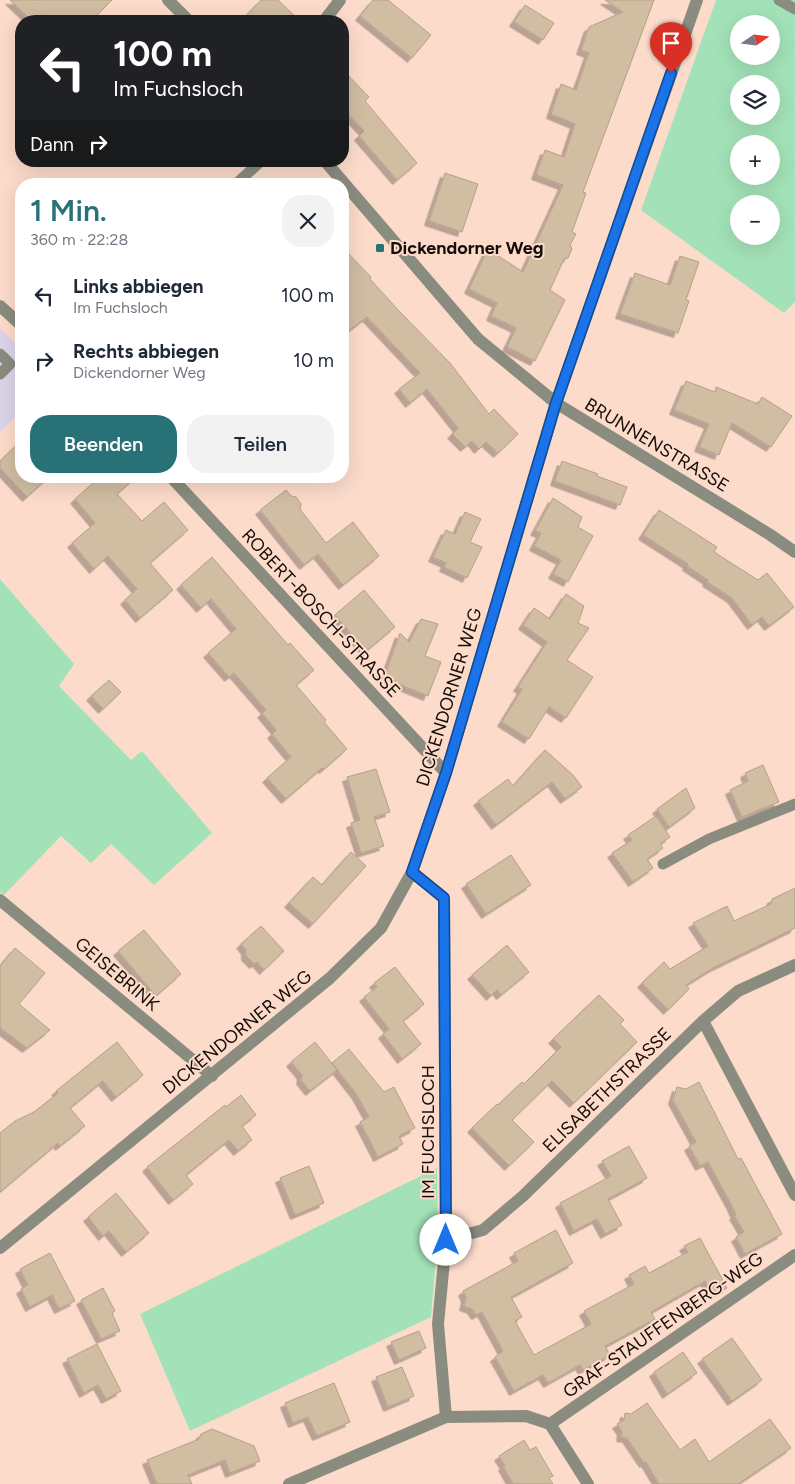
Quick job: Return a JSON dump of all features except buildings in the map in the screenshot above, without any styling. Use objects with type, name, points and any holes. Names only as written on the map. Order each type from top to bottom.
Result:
[{"type":"street","points":[[168,0],[183,15]]},
{"type":"street","points":[[329,15],[340,0]]},
{"type":"street","name":"DICKENDORNER WEG","points":[[0,1248],[330,978],[381,928],[412,872],[446,773],[556,403],[697,0]]},
{"type":"street","name":"BRUNNENSTRASSE","points":[[330,167],[340,178]]},
{"type":"street","name":"BRUNNENSTRASSE","points":[[349,189],[478,339],[556,403],[769,534],[795,552]]},
{"type":"street","points":[[0,306],[15,320]]},
{"type":"street","name":"ROBERT-BOSCH-STRASSE","points":[[177,483],[446,773]]},
{"type":"street","name":"IM FUCHSLOCH","points":[[412,872],[444,898],[446,1240],[438,1324],[446,1417]]},
{"type":"street","name":"GEISEBRINK","points":[[0,900],[212,1076]]},
{"type":"street","name":"ELISABETHSTRASSE","points":[[446,1240],[483,1230],[490,1225],[523,1196],[703,1021],[738,991],[795,965]]},
{"type":"street","points":[[703,1021],[795,1195]]},
{"type":"street","name":"GRAF-STAUFFENBERG-WEG","points":[[550,1424],[795,1255]]},
{"type":"street","points":[[289,1484],[446,1417],[526,1416],[550,1424],[588,1484]]},
{"type":"lane","points":[[779,0],[795,9]]},
{"type":"lane","points":[[243,178],[254,167]]},
{"type":"lane","points":[[0,354],[10,364],[0,374]]},
{"type":"lane","points":[[663,864],[709,839],[795,804]]},
{"type":"shaded area","points":[[0,329],[15,343],[15,418],[0,432]]},
{"type":"green space","points":[[716,0],[795,0],[795,302],[784,313],[641,210]]},
{"type":"green space","points":[[0,579],[74,664],[59,686],[131,760],[142,751],[212,833],[154,885],[111,844],[91,863],[61,836],[4,895],[0,892]]},
{"type":"green space","points":[[437,1168],[438,1235],[431,1317],[190,1431],[140,1314]]},
{"type":"place","name":"Dickendorner Weg","points":[[380,248]]},
{"type":"route","points":[[446,1240],[444,898],[412,872],[446,773],[556,403],[671,73]]}]
